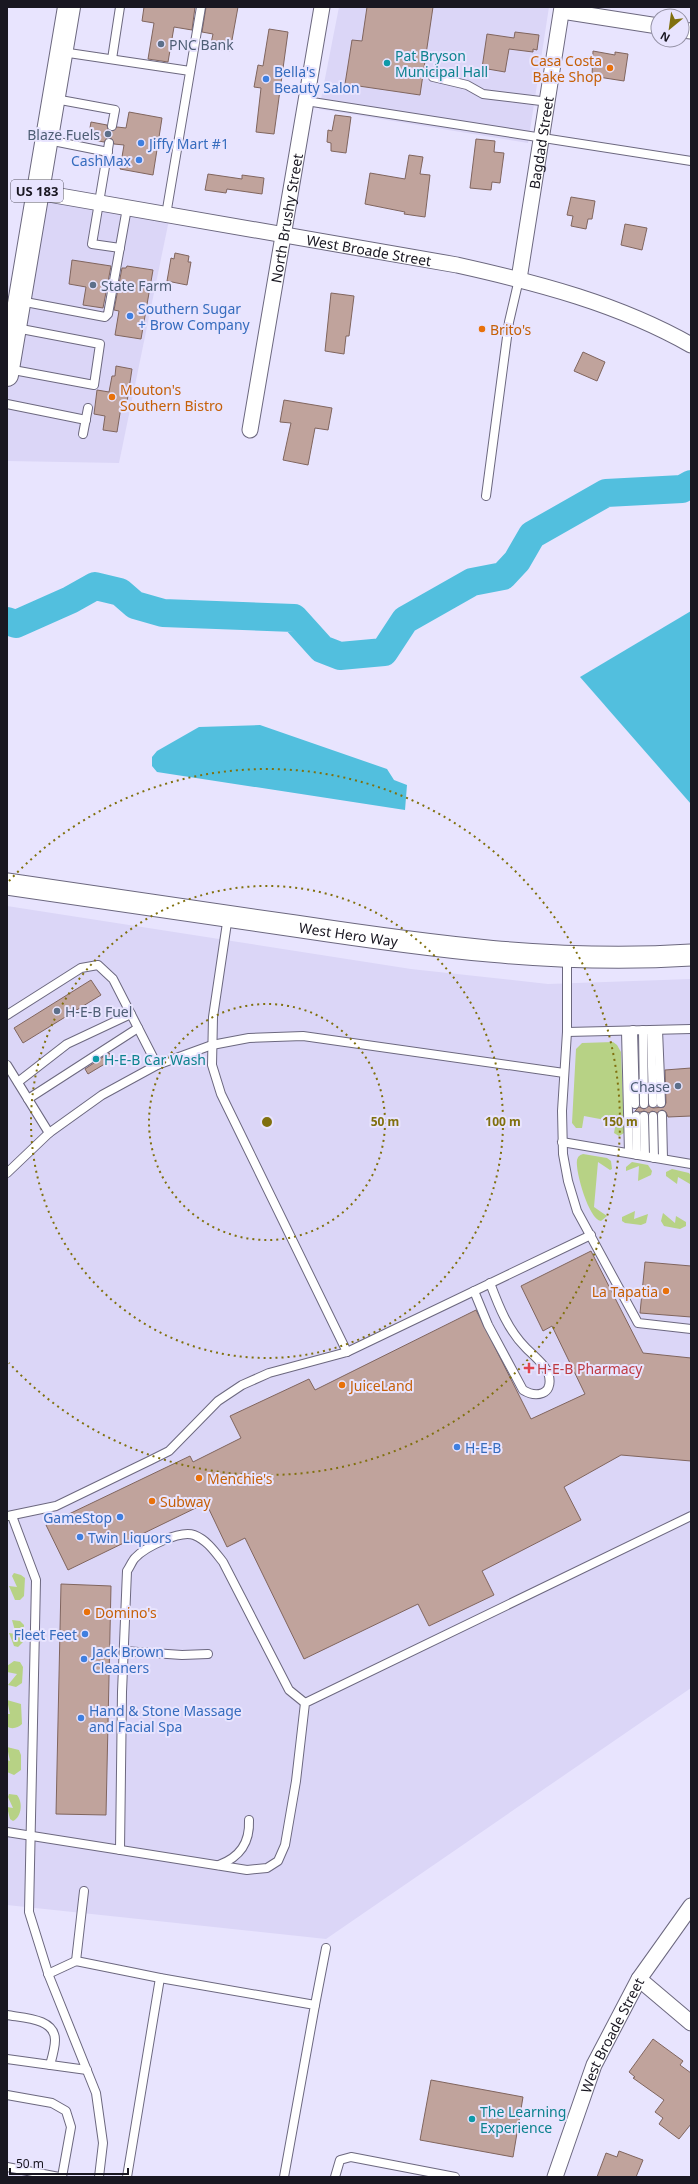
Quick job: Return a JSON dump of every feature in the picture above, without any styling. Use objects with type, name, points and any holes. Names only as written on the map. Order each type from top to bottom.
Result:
[{"type":"main road","name":"US 183","points":[[8,372],[68,7]]},
{"type":"main road","name":"West Hero Way","points":[[7,884],[397,941],[504,954],[567,958],[691,955]]},
{"type":"street","name":"North Brushy Street","points":[[250,430],[285,235],[322,7]]},
{"type":"street","points":[[562,9],[650,25]]},
{"type":"street","name":"Bagdad Street","points":[[519,279],[549,102],[562,9]]},
{"type":"street","name":"West Broade Street","points":[[37,192],[457,265],[519,279],[617,309],[691,345]]},
{"type":"street","name":"West Broade Street","points":[[555,2177],[594,2065],[639,1979],[691,1906]]},
{"type":"street","points":[[639,1979],[691,2023]]},
{"type":"lane","points":[[112,59],[120,7]]},
{"type":"lane","points":[[166,215],[201,7]]},
{"type":"lane","points":[[61,52],[190,71]]},
{"type":"lane","points":[[433,78],[467,85],[483,94],[549,102]]},
{"type":"lane","points":[[53,98],[115,110],[112,126]]},
{"type":"lane","points":[[306,101],[691,161]]},
{"type":"lane","points":[[46,140],[108,152]]},
{"type":"lane","points":[[109,143],[92,244],[120,248]]},
{"type":"lane","points":[[19,301],[105,317],[108,314],[127,208]]},
{"type":"lane","points":[[486,496],[509,322],[519,279]]},
{"type":"lane","points":[[8,372],[94,385],[100,344],[15,328]]},
{"type":"lane","points":[[7,404],[86,420]]},
{"type":"lane","points":[[83,434],[88,408]]},
{"type":"lane","points":[[228,916],[213,1017],[212,1065],[221,1094],[347,1352]]},
{"type":"lane","points":[[567,958],[567,1032],[562,1142],[570,1189],[577,1211],[638,1323],[691,1329]]},
{"type":"lane","points":[[7,1015],[81,968],[98,965],[113,979],[157,1065]]},
{"type":"lane","points":[[18,1082],[67,1044],[130,1014]]},
{"type":"lane","points":[[28,1099],[138,1028]]},
{"type":"lane","points":[[567,1032],[691,1029]]},
{"type":"lane","points":[[629,1030],[635,1104]]},
{"type":"lane","points":[[629,1030],[637,1155]]},
{"type":"lane","points":[[651,1030],[657,1103]]},
{"type":"lane","points":[[644,1104],[651,1030]]},
{"type":"lane","points":[[7,1173],[49,1133],[102,1095],[157,1065],[212,1045],[249,1038],[303,1036],[564,1073]]},
{"type":"lane","points":[[7,1065],[49,1133]]},
{"type":"lane","points":[[637,1155],[640,1116]]},
{"type":"lane","points":[[654,1158],[657,1116],[663,1159]]},
{"type":"lane","points":[[562,1142],[691,1164]]},
{"type":"lane","points":[[99,2177],[103,2143],[96,2093],[48,1974],[29,1912],[32,1836],[36,1580],[10,1516],[56,1506],[76,1498],[166,1452],[218,1401],[242,1385],[269,1373],[347,1352],[591,1235]]},
{"type":"lane","points":[[474,1291],[488,1325],[523,1390],[532,1395],[541,1394],[548,1388],[549,1376],[542,1364],[519,1341],[504,1318],[490,1283]]},
{"type":"lane","points":[[304,1703],[691,1516]]},
{"type":"lane","points":[[120,1850],[127,1571],[136,1557],[163,1540],[180,1534],[194,1535],[210,1546],[223,1562],[289,1690],[304,1703]]},
{"type":"lane","points":[[124,1651],[182,1656],[208,1654]]},
{"type":"lane","points":[[7,1832],[247,1870],[267,1868],[278,1861],[285,1845],[296,1781],[304,1703]]},
{"type":"lane","points":[[218,1865],[229,1861],[239,1854],[245,1846],[250,1831],[249,1820]]},
{"type":"lane","points":[[76,1961],[84,1891]]},
{"type":"lane","points":[[284,2177],[326,1948]]},
{"type":"lane","points":[[48,1974],[76,1961],[160,1978],[315,2005]]},
{"type":"lane","points":[[127,2177],[160,1978]]},
{"type":"lane","points":[[7,2015],[43,2022],[52,2029],[55,2040],[50,2065]]},
{"type":"lane","points":[[7,2059],[87,2070]]},
{"type":"lane","points":[[7,2095],[52,2103],[66,2111],[71,2127],[62,2177]]},
{"type":"lane","points":[[335,2177],[340,2160],[350,2157],[455,2177]]},
{"type":"lane","points":[[7,2167],[59,2177]]},
{"type":"shaded area","points":[[339,7],[549,7],[528,143],[319,109]]},
{"type":"shaded area","points":[[37,192],[170,215],[119,463],[7,461],[7,375]]},
{"type":"shaded area","points":[[7,906],[411,969],[548,984],[691,979],[691,1688],[326,1939],[7,1905]]},
{"type":"green space","points":[[613,1042],[617,1045],[621,1052],[624,1133],[619,1136],[614,1133],[616,1122],[584,1116],[582,1128],[576,1128],[572,1123],[576,1049],[582,1043]]},
{"type":"green space","points":[[583,1154],[607,1158],[611,1161],[612,1169],[610,1170],[598,1162],[594,1207],[607,1216],[601,1221],[596,1219],[592,1213],[578,1174],[577,1160],[579,1156]]},
{"type":"green space","points":[[632,1162],[648,1165],[652,1171],[651,1175],[638,1181],[639,1166],[626,1171],[626,1167]]},
{"type":"green space","points":[[672,1169],[689,1173],[691,1176],[690,1184],[678,1177],[677,1184],[666,1176],[666,1172]]},
{"type":"green space","points":[[635,1211],[634,1219],[648,1214],[646,1223],[641,1225],[625,1223],[622,1221],[622,1217]]},
{"type":"green space","points":[[663,1213],[675,1223],[676,1216],[686,1222],[686,1226],[680,1229],[664,1226],[661,1221]]},
{"type":"green space","points":[[14,1573],[25,1578],[24,1596],[20,1600],[15,1600],[9,1586],[17,1587],[12,1576]]},
{"type":"green space","points":[[12,1620],[20,1621],[24,1625],[23,1642],[18,1647],[14,1646],[9,1633],[16,1634]]},
{"type":"green space","points":[[14,1661],[20,1662],[23,1667],[22,1683],[16,1687],[8,1685],[17,1674],[7,1672],[7,1666]]},
{"type":"green space","points":[[7,1700],[21,1704],[22,1724],[19,1727],[10,1728],[7,1726],[7,1714],[10,1714]]},
{"type":"green space","points":[[7,1747],[19,1750],[21,1755],[21,1770],[14,1775],[7,1772],[7,1760],[10,1761]]},
{"type":"green space","points":[[9,1794],[17,1795],[21,1805],[20,1813],[13,1821],[10,1819],[7,1807],[13,1808],[8,1797]]},
{"type":"water","points":[[691,611],[691,804],[580,677]]},
{"type":"water","points":[[260,725],[387,769],[394,780],[407,785],[405,810],[157,772],[152,766],[152,757],[157,751],[199,727]]},
{"type":"building","name":"PNC Bank","points":[[144,7],[195,7],[192,30],[174,27],[168,62],[148,59],[154,23],[142,21]]},
{"type":"building","points":[[206,7],[238,7],[230,51],[210,48],[213,34],[202,32]]},
{"type":"building","name":"Pat Bryson Municipal Hall","points":[[367,7],[433,7],[420,95],[345,84],[352,40],[362,41]]},
{"type":"building","points":[[269,29],[288,32],[274,134],[256,132],[261,88],[254,87],[258,65],[263,66]]},
{"type":"building","points":[[515,32],[539,35],[537,50],[533,49],[533,52],[509,49],[505,72],[482,68],[487,34],[514,38]]},
{"type":"building","name":"Casa Costa Bake Shop","points":[[593,51],[615,55],[615,52],[628,54],[624,81],[592,76]]},
{"type":"building","name":"Jiffy Mart #1","points":[[129,112],[162,118],[153,175],[120,169],[124,145],[114,144],[112,139],[107,138],[104,142],[88,139],[91,122],[107,125],[108,130],[111,131],[117,127],[126,128]]},
{"type":"building","points":[[335,115],[351,117],[346,153],[331,151],[331,143],[327,142],[328,130],[332,131]]},
{"type":"building","points":[[476,139],[495,141],[494,152],[504,153],[500,183],[492,182],[491,190],[470,188]]},
{"type":"building","points":[[409,155],[423,157],[420,174],[430,175],[425,217],[404,214],[405,212],[365,204],[370,173],[405,179]]},
{"type":"building","points":[[208,174],[242,179],[242,175],[264,178],[262,194],[227,189],[226,193],[205,190]]},
{"type":"building","points":[[571,197],[595,201],[592,219],[588,219],[586,229],[571,226],[573,216],[567,215]]},
{"type":"building","points":[[625,224],[647,228],[642,250],[621,245]]},
{"type":"building","points":[[175,253],[189,256],[188,262],[191,262],[187,285],[167,281],[171,258],[174,259]]},
{"type":"building","name":"State Farm","points":[[72,260],[111,266],[103,308],[83,305],[86,287],[69,284]]},
{"type":"building","points":[[127,266],[153,270],[141,339],[115,335],[119,311],[114,310],[122,268],[126,268]]},
{"type":"building","points":[[331,293],[354,296],[349,336],[346,336],[344,354],[325,351]]},
{"type":"building","points":[[583,352],[605,362],[597,381],[574,371]]},
{"type":"building","name":"Mouton's Southern Bistro","points":[[116,366],[132,369],[127,402],[122,401],[117,432],[103,430],[105,416],[94,414],[97,390],[109,392],[112,376],[115,376]]},
{"type":"building","points":[[284,400],[332,408],[328,430],[315,428],[308,465],[283,460],[291,423],[280,422]]},
{"type":"building","name":"H-E-B Fuel","points":[[91,980],[101,995],[23,1043],[14,1028]]},
{"type":"building","points":[[109,1053],[113,1059],[88,1074],[85,1069]]},
{"type":"building","name":"Chase","points":[[691,1068],[691,1116],[668,1117],[666,1112],[662,1110],[657,1113],[652,1111],[649,1113],[644,1111],[635,1111],[639,1107],[644,1109],[649,1106],[653,1108],[664,1107],[666,1103],[665,1070]]},
{"type":"building","name":"H-E-B","points":[[591,1251],[643,1353],[691,1358],[691,1461],[621,1455],[564,1487],[581,1520],[482,1571],[494,1595],[429,1626],[418,1604],[304,1659],[245,1538],[227,1547],[206,1503],[68,1570],[46,1525],[190,1456],[193,1462],[241,1438],[230,1416],[309,1379],[315,1390],[476,1310],[531,1419],[585,1394],[552,1326],[543,1331],[521,1286]]},
{"type":"building","points":[[645,1262],[691,1266],[691,1317],[640,1313]]},
{"type":"building","points":[[61,1584],[111,1586],[106,1815],[56,1814]]},
{"type":"building","points":[[653,2039],[683,2061],[680,2065],[691,2073],[691,2124],[679,2139],[659,2124],[663,2118],[655,2112],[664,2100],[633,2078],[635,2077],[629,2072]]},
{"type":"building","name":"The Learning Experience","points":[[431,2080],[523,2097],[513,2157],[420,2140]]},
{"type":"building","points":[[619,2151],[643,2160],[636,2177],[597,2177],[606,2153],[617,2157]]},
{"type":"waterway","points":[[7,621],[16,624],[70,600],[95,586],[120,592],[135,605],[163,613],[294,618],[322,649],[340,656],[384,652],[405,620],[472,582],[503,576],[517,561],[532,535],[606,493],[682,489],[691,484]]},
{"type":"place","name":"PNC Bank","points":[[161,44]]},
{"type":"place","name":"Pat Bryson Municipal Hall","points":[[387,63]]},
{"type":"place","name":"Casa Costa Bake Shop","points":[[610,68]]},
{"type":"place","name":"Bella's Beauty Salon","points":[[266,79]]},
{"type":"place","name":"Blaze Fuels","points":[[108,134]]},
{"type":"place","name":"Jiffy Mart #1","points":[[141,143]]},
{"type":"place","name":"CashMax","points":[[139,160]]},
{"type":"place","name":"State Farm","points":[[93,285]]},
{"type":"place","name":"Southern Sugar + Brow Company","points":[[130,316]]},
{"type":"place","name":"Brito's","points":[[482,329]]},
{"type":"place","name":"Mouton's Southern Bistro","points":[[112,397]]},
{"type":"place","name":"H-E-B Fuel","points":[[57,1011]]},
{"type":"place","name":"H-E-B Car Wash","points":[[96,1059]]},
{"type":"place","name":"Chase","points":[[678,1086]]},
{"type":"place","name":"La Tapatia","points":[[666,1291]]},
{"type":"place","name":"H-E-B Pharmacy","points":[[529,1368]]},
{"type":"place","name":"JuiceLand","points":[[342,1385]]},
{"type":"place","name":"H-E-B","points":[[457,1447]]},
{"type":"place","name":"Menchie's","points":[[199,1478]]},
{"type":"place","name":"Subway","points":[[152,1501]]},
{"type":"place","name":"GameStop","points":[[120,1517]]},
{"type":"place","name":"Twin Liquors","points":[[80,1537]]},
{"type":"place","name":"Domino's","points":[[87,1612]]},
{"type":"place","name":"Fleet Feet","points":[[85,1634]]},
{"type":"place","name":"Jack Brown Cleaners","points":[[84,1659]]},
{"type":"place","name":"Hand & Stone Massage and Facial Spa","points":[[81,1718]]},
{"type":"place","name":"The Learning Experience","points":[[472,2119]]}]
